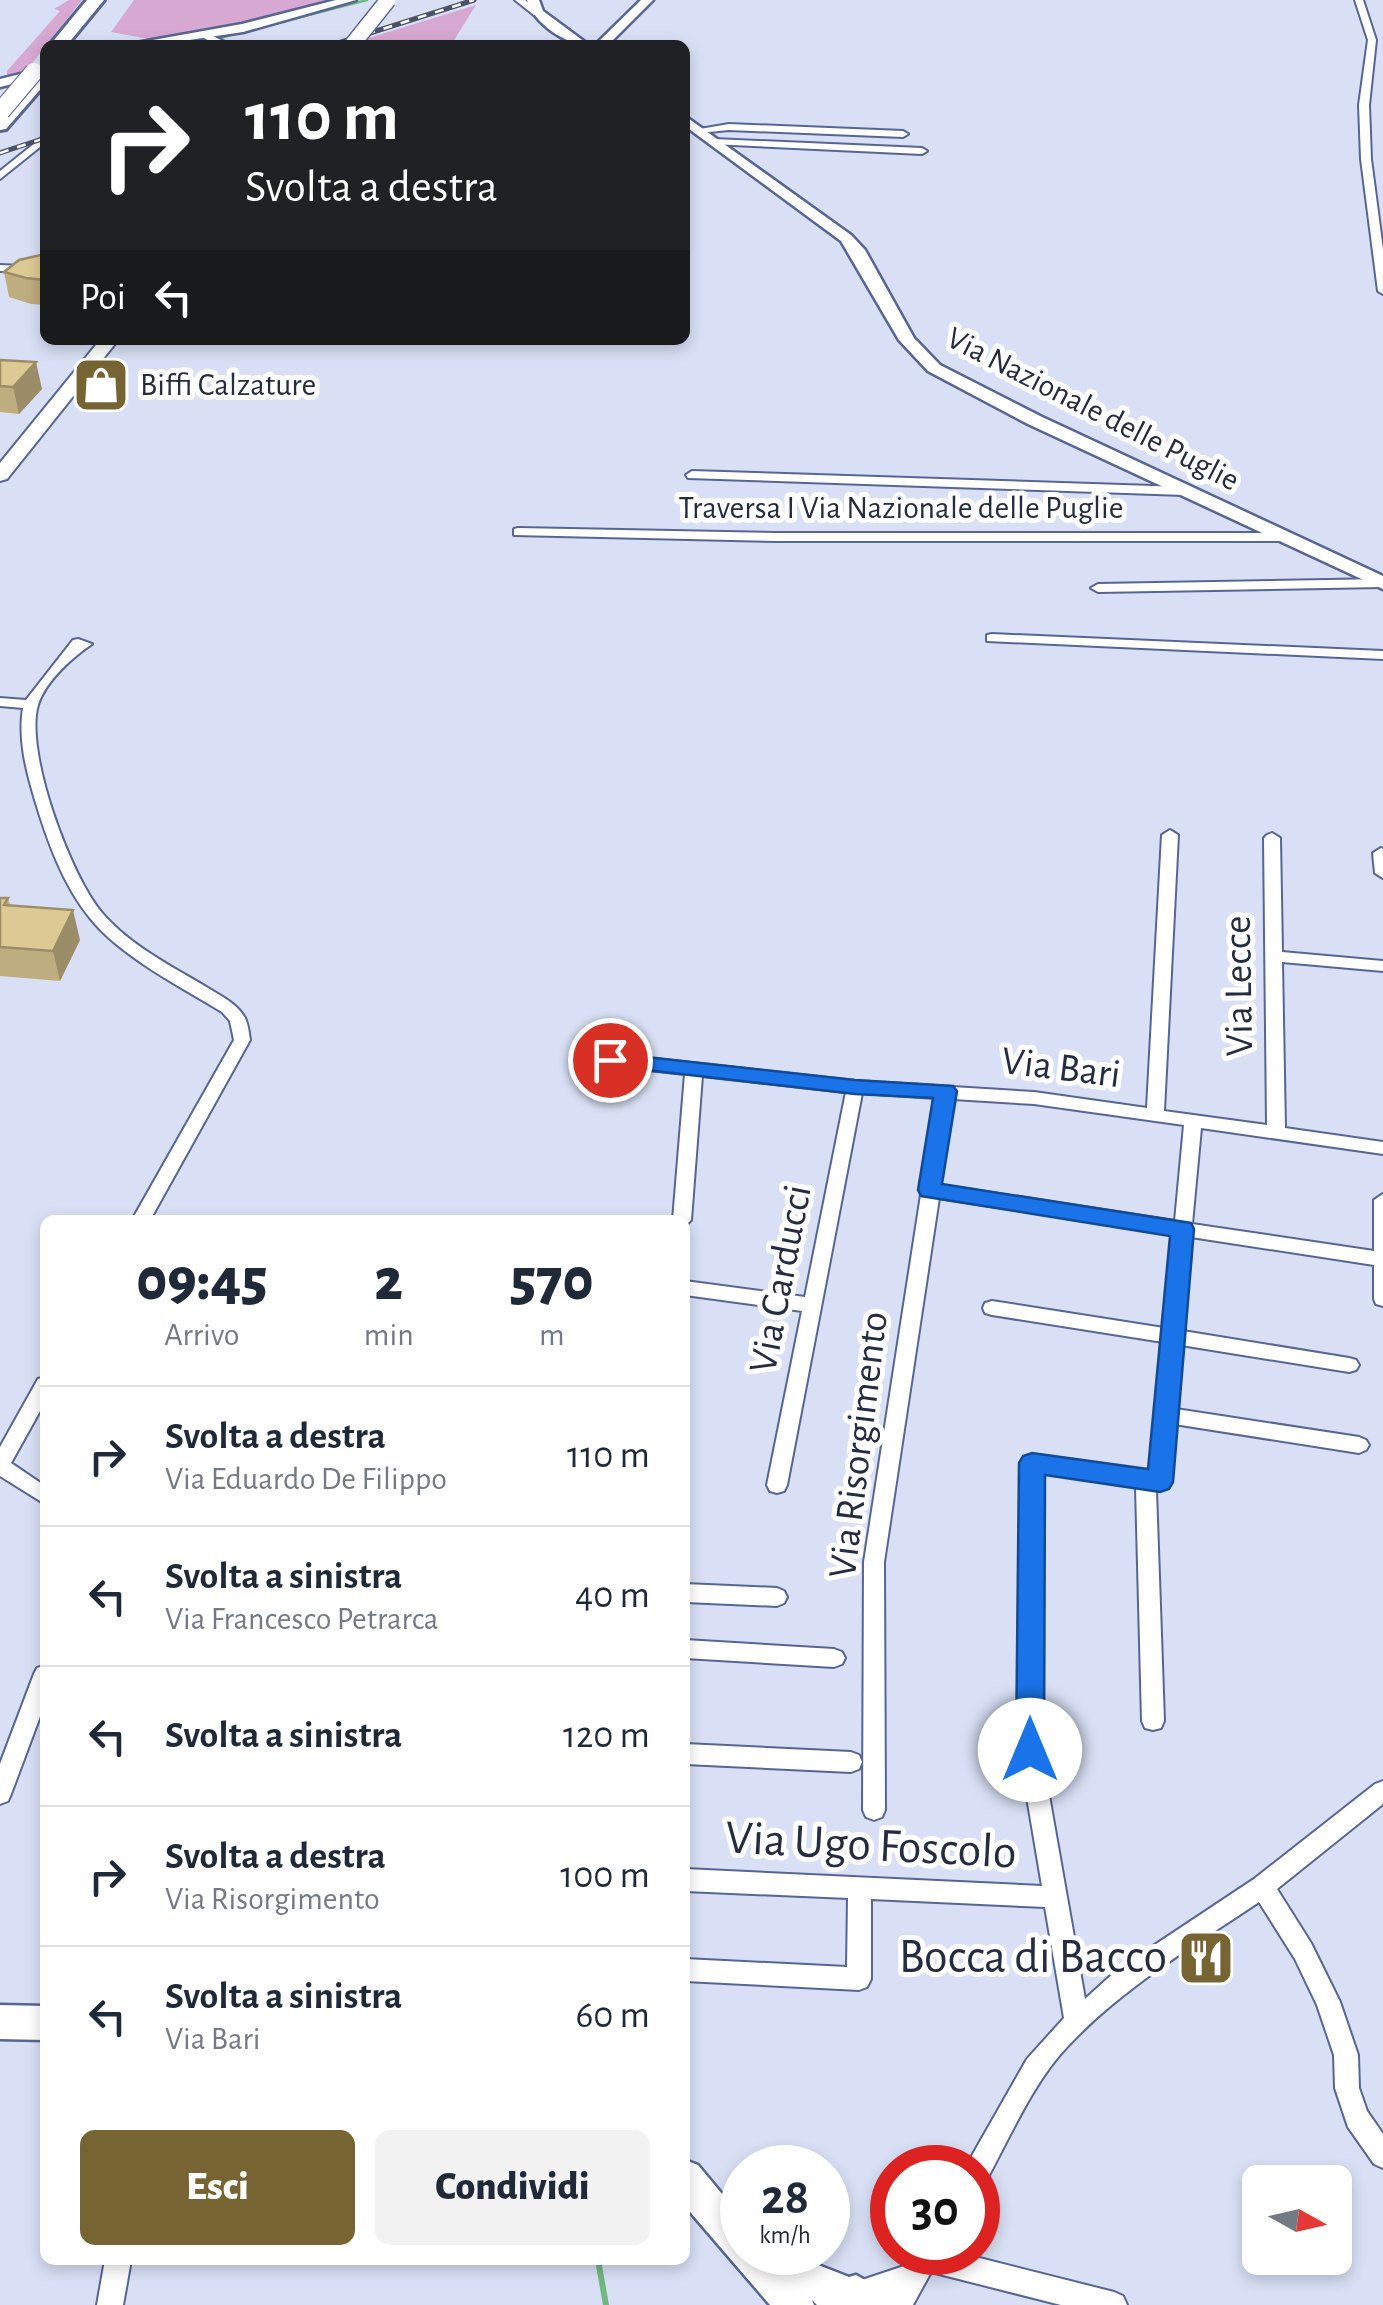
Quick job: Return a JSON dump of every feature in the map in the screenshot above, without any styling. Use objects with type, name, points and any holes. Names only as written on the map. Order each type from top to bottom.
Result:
[{"type":"highway","points":[[59,40],[87,0]]},
{"type":"highway","points":[[60,40],[96,0]]},
{"type":"highway","points":[[74,40],[107,0]]},
{"type":"highway","points":[[0,125],[4,111],[40,69]]},
{"type":"main road","points":[[213,40],[350,0]]},
{"type":"main road","points":[[213,40],[389,0]]},
{"type":"main road","points":[[356,40],[389,0]]},
{"type":"main road","points":[[606,40],[642,10],[647,0]]},
{"type":"main road","points":[[535,6],[576,40]]},
{"type":"main road","points":[[0,83],[40,67]]},
{"type":"main road","name":"Via Nazionale delle Puglie","points":[[692,125],[858,250],[907,340],[934,368],[1383,583]]},
{"type":"main road","points":[[0,475],[105,345]]},
{"type":"main road","points":[[0,2022],[40,2023]]},
{"type":"main road","points":[[690,2184],[720,2219]]},
{"type":"main road","points":[[768,2275],[795,2305]]},
{"type":"main road","points":[[797,2275],[850,2300]]},
{"type":"street","points":[[520,0],[535,6]]},
{"type":"street","points":[[1359,0],[1372,40],[1364,104],[1383,291]]},
{"type":"street","points":[[692,125],[902,134]]},
{"type":"street","points":[[0,176],[40,142]]},
{"type":"street","points":[[714,142],[922,151]]},
{"type":"street","points":[[0,266],[40,270]]},
{"type":"street","points":[[692,475],[1184,490]]},
{"type":"street","name":"Traversa I Via Nazionale delle Puglie","points":[[518,532],[776,537],[1284,537]]},
{"type":"street","points":[[1098,588],[1383,583]]},
{"type":"street","points":[[992,638],[1383,655]]},
{"type":"street","points":[[85,644],[78,643],[30,705],[32,764],[52,832],[68,861],[78,892],[98,919],[228,1008],[238,1020],[242,1040],[143,1215]]},
{"type":"street","points":[[0,702],[30,705]]},
{"type":"street","points":[[1155,1115],[1170,835]]},
{"type":"street","name":"Via Lecce","points":[[1272,838],[1276,1133]]},
{"type":"street","points":[[1381,853],[1383,873]]},
{"type":"street","points":[[1273,956],[1383,966]]},
{"type":"street","name":"Via Bari","points":[[610,1060],[855,1087],[1034,1098],[1383,1148]]},
{"type":"street","points":[[682,1215],[694,1070]]},
{"type":"street","name":"Via Carducci","points":[[777,1485],[855,1087]]},
{"type":"street","name":"Via Risorgimento","points":[[874,1810],[874,1562],[946,1091]]},
{"type":"street","points":[[1154,1721],[1153,1480],[1165,1415],[1193,1121]]},
{"type":"street","points":[[930,1190],[1381,1259]]},
{"type":"street","points":[[1382,1299],[1383,1200]]},
{"type":"street","points":[[690,1289],[812,1305]]},
{"type":"street","points":[[992,1308],[1348,1365]]},
{"type":"street","points":[[40,1393],[0,1466],[40,1493]]},
{"type":"street","points":[[1165,1415],[1360,1445]]},
{"type":"street","points":[[1076,2023],[1030,1750],[1032,1463],[1153,1480]]},
{"type":"street","points":[[690,1593],[778,1598]]},
{"type":"street","points":[[690,1649],[834,1658]]},
{"type":"street","points":[[0,1794],[40,1687]]},
{"type":"street","points":[[690,1754],[851,1762]]},
{"type":"street","points":[[992,2145],[1036,2066],[1125,1978],[1262,1887],[1383,1791]]},
{"type":"street","name":"Via Ugo Foscolo","points":[[690,1880],[1053,1897]]},
{"type":"street","points":[[1262,1887],[1303,1951],[1328,2002],[1346,2055],[1347,2088],[1357,2118],[1383,2155]]},
{"type":"street","points":[[690,1970],[859,1979],[860,1888]]},
{"type":"street","points":[[110,2305],[117,2265]]},
{"type":"street","points":[[850,2300],[899,2275]]},
{"type":"street","points":[[898,2305],[916,2275]]},
{"type":"street","points":[[981,2275],[1114,2305]]},
{"type":"shaded area","points":[[69,0],[82,0],[50,40],[40,40],[40,53],[22,76],[7,78],[7,71],[60,11],[54,9]]},
{"type":"shaded area","points":[[134,0],[345,0],[208,32],[149,39],[111,32]]},
{"type":"shaded area","points":[[476,5],[454,40],[362,40]]},
{"type":"building","points":[[40,255],[40,279],[4,272],[19,260]]},
{"type":"building","points":[[0,360],[36,362],[13,387],[0,386]]},
{"type":"building","points":[[0,898],[8,898],[4,905],[73,910],[53,951],[0,947]]},
{"type":"waterway","points":[[212,40],[367,0]]},
{"type":"waterway","points":[[599,2265],[606,2305]]},
{"type":"railway","points":[[348,40],[474,0]]},
{"type":"railway","points":[[0,153],[40,140]]},
{"type":"place","name":"Biffi Calzature","points":[[101,385]]},
{"type":"place","name":"Bocca di Bacco","points":[[1206,1958]]},
{"type":"route","points":[[610,1060],[855,1087],[946,1091],[930,1190],[1182,1229],[1160,1482],[1032,1463],[1030,1750]]}]
